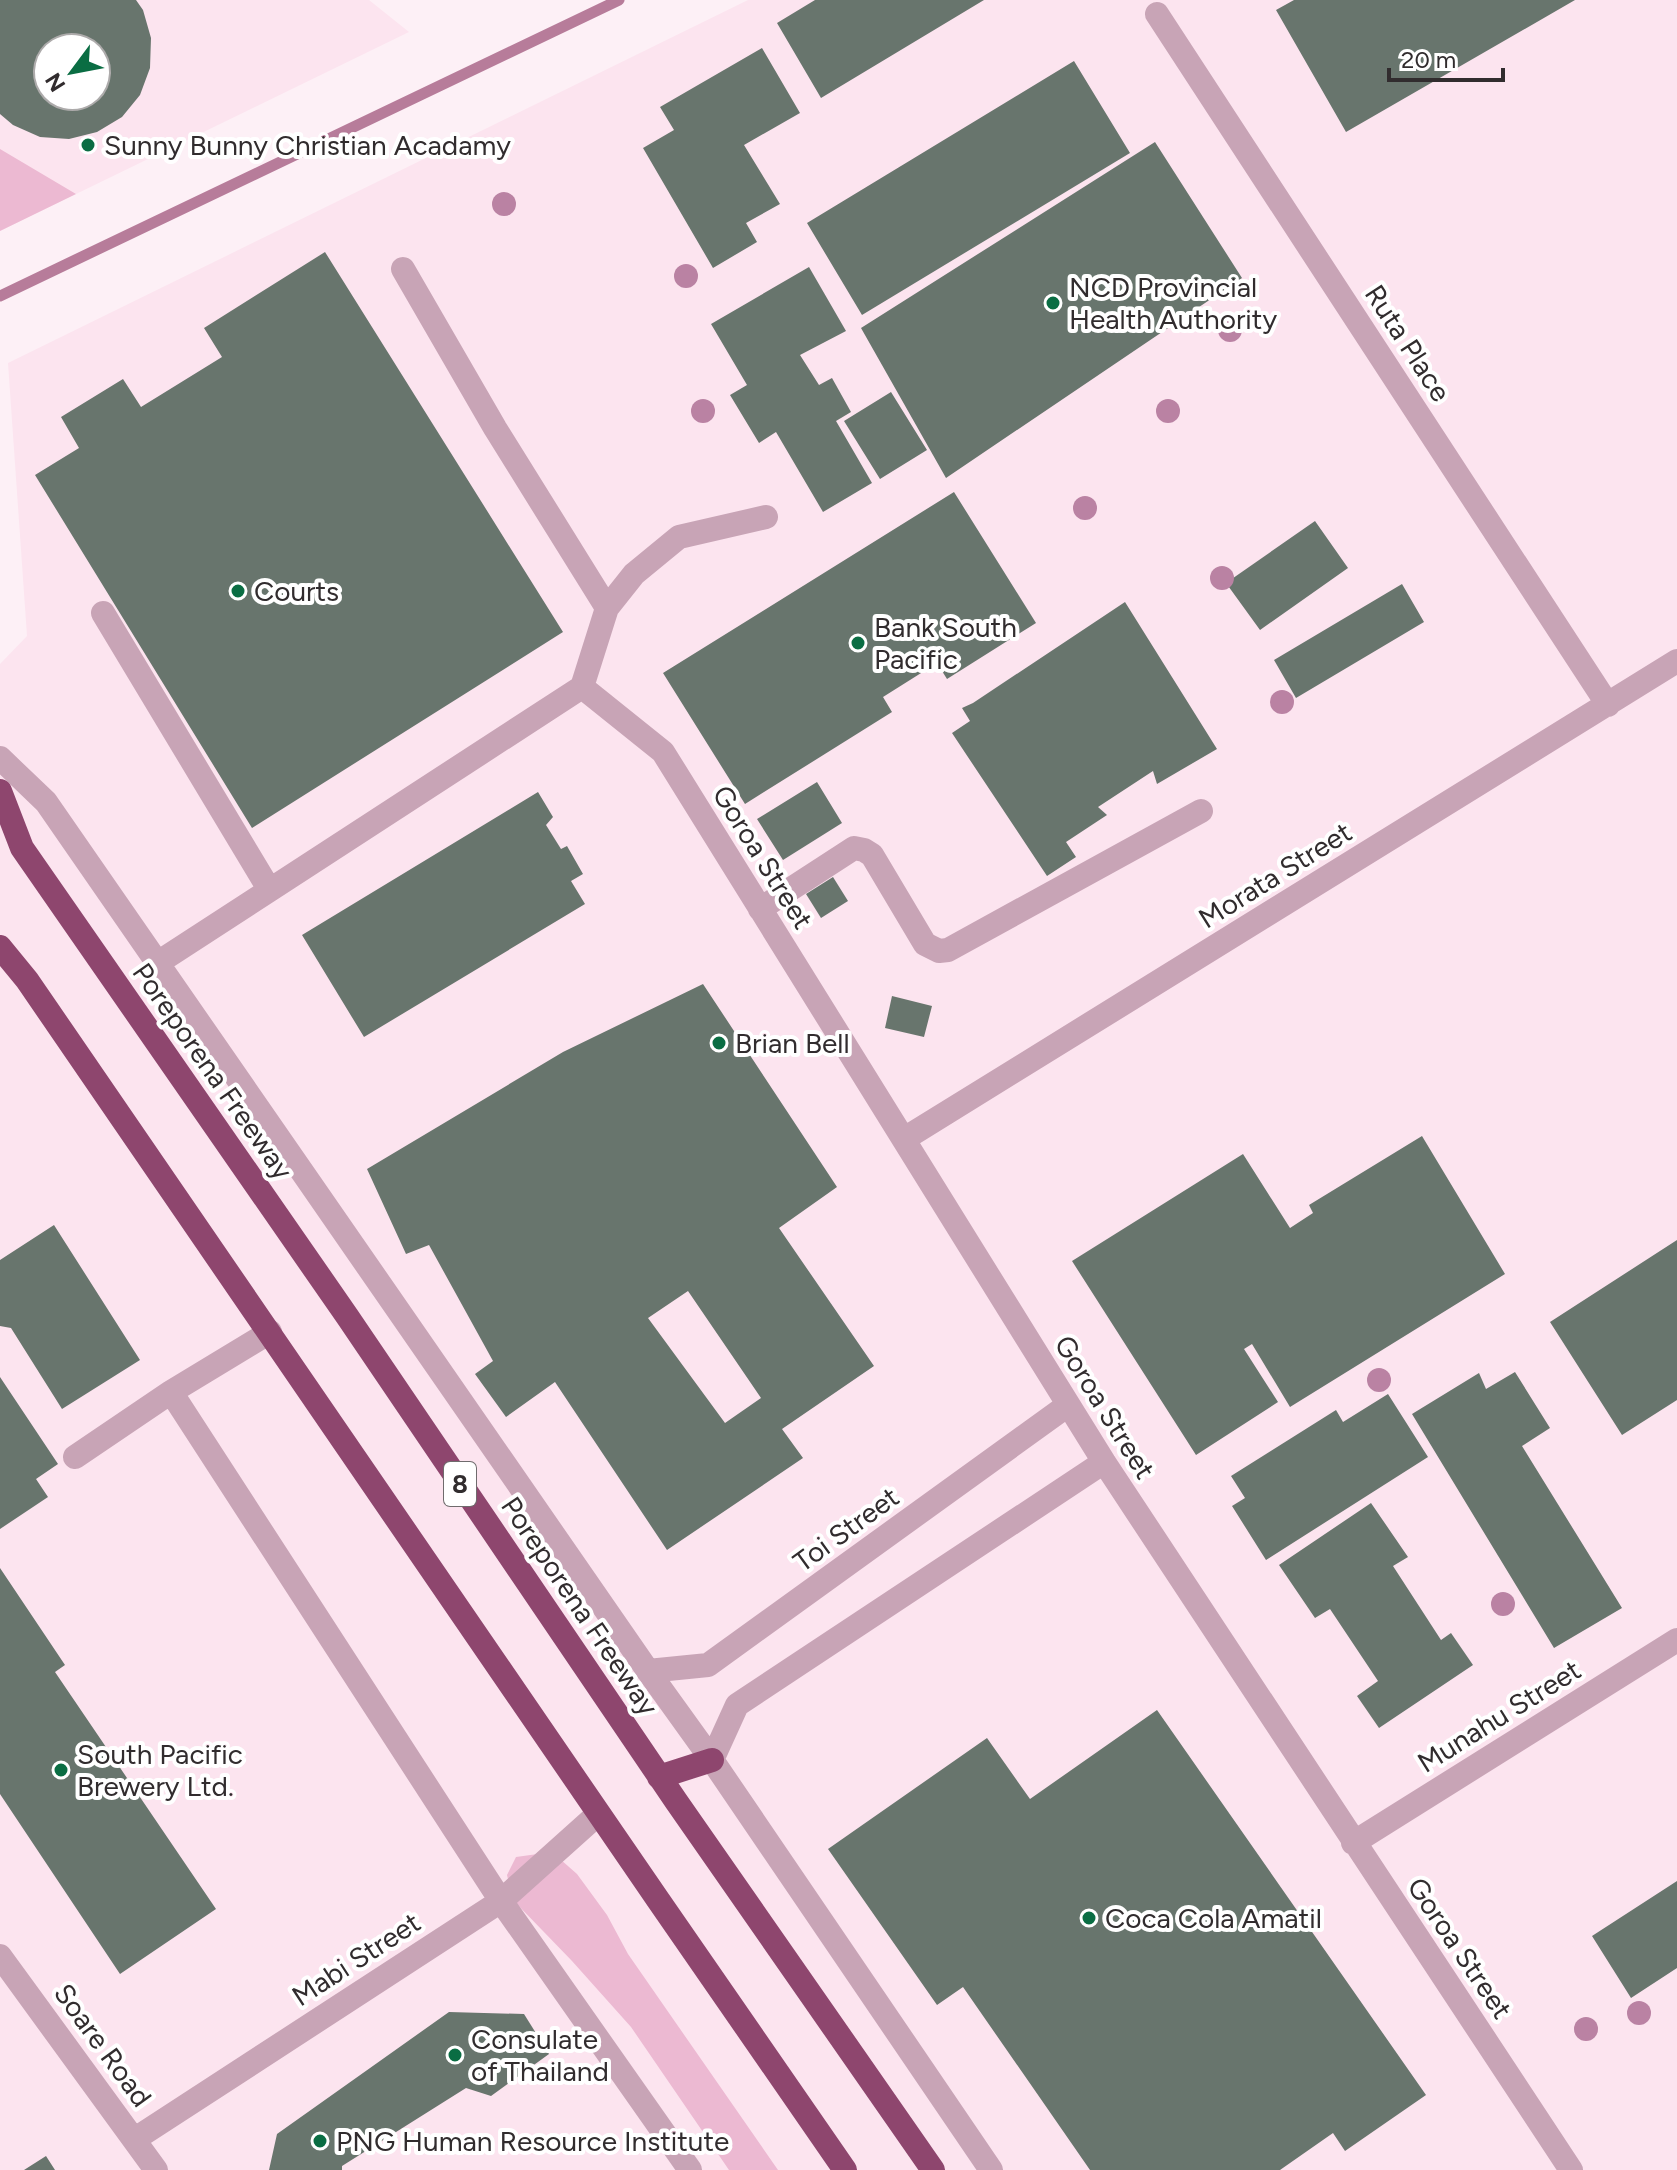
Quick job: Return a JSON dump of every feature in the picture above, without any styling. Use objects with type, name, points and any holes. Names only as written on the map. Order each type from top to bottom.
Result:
[{"type":"highway","name":"Poreporena Freeway","points":[[0,791],[22,848],[347,1316],[659,1777],[933,2170]]},
{"type":"highway","points":[[0,947],[27,980],[845,2170]]},
{"type":"highway","points":[[659,1777],[712,1760]]},
{"type":"highway","points":[[676,1801],[712,1760]]},
{"type":"street","name":"Ruta Place","points":[[1157,14],[1608,705]]},
{"type":"street","points":[[403,269],[495,428],[607,608]]},
{"type":"street","points":[[159,962],[582,687],[607,608],[634,574],[679,537],[766,517]]},
{"type":"street","points":[[103,613],[269,889]]},
{"type":"street","name":"Morata Street","points":[[904,1139],[1677,661]]},
{"type":"street","name":"Goroa Street","points":[[582,687],[663,752],[1104,1462],[1571,2170]]},
{"type":"street","points":[[0,758],[46,802],[159,962],[712,1760],[991,2170]]},
{"type":"street","points":[[760,909],[854,848],[864,850],[872,855],[925,944],[939,951],[948,950],[1201,811]]},
{"type":"street","points":[[75,1457],[171,1392],[270,1332]]},
{"type":"street","points":[[171,1392],[501,1901],[690,2170]]},
{"type":"street","name":"Toi Street","points":[[648,1671],[708,1665],[1068,1405]]},
{"type":"street","points":[[712,1760],[737,1705],[1104,1462]]},
{"type":"street","name":"Munahu Street","points":[[1353,1843],[1677,1640]]},
{"type":"street","name":"Mabi Street","points":[[135,2139],[501,1901],[598,1814]]},
{"type":"street","name":"Soare Road","points":[[0,1956],[156,2170]]},
{"type":"shaded area","name":"Sunny Bunny Christian Acadamy","points":[[0,0],[369,0],[409,32],[0,231]]},
{"type":"shaded area","points":[[748,0],[1677,0],[1677,2170],[0,2170],[0,664],[27,636],[8,363]]},
{"type":"shaded area","points":[[0,149],[76,194],[0,231]]},
{"type":"shaded area","points":[[552,1852],[577,1874],[607,1915],[628,1954],[778,2170],[729,2170],[631,2027],[513,1900],[507,1875],[516,1857]]},
{"type":"building","points":[[0,0],[136,0],[143,10],[151,38],[150,68],[140,95],[122,117],[97,132],[69,139],[40,137],[13,125],[0,114]]},
{"type":"building","points":[[815,0],[984,0],[821,98],[777,23]]},
{"type":"building","points":[[1294,0],[1575,0],[1346,132],[1276,10]]},
{"type":"building","points":[[762,48],[800,113],[744,145],[780,204],[746,223],[757,242],[713,268],[643,148],[674,130],[660,107]]},
{"type":"building","points":[[1074,61],[1130,153],[862,315],[807,223]]},
{"type":"building","name":"NCD Provincial Health Authority","points":[[1155,142],[1242,278],[946,478],[861,328]]},
{"type":"building","points":[[325,252],[563,632],[252,828],[35,475],[79,448],[61,417],[123,379],[141,407],[222,357],[204,328]]},
{"type":"building","points":[[809,267],[846,331],[800,355],[819,385],[832,378],[851,412],[836,421],[872,483],[823,512],[776,432],[759,443],[730,395],[747,385],[711,324]]},
{"type":"building","points":[[891,392],[927,450],[880,479],[844,421]]},
{"type":"building","name":"Bank South Pacific","points":[[954,492],[1036,623],[947,679],[937,663],[883,697],[892,712],[745,804],[663,673]]},
{"type":"building","points":[[1315,521],[1348,568],[1260,630],[1226,583]]},
{"type":"building","points":[[1402,584],[1424,622],[1296,698],[1274,660]]},
{"type":"building","points":[[1125,602],[1217,749],[1157,784],[1153,771],[1098,807],[1107,815],[1066,842],[1076,857],[1047,876],[952,733],[970,721],[962,708]]},
{"type":"building","points":[[817,782],[842,823],[783,860],[757,819]]},
{"type":"building","points":[[538,792],[553,817],[546,825],[561,849],[567,846],[583,874],[571,881],[585,904],[364,1037],[302,935]]},
{"type":"building","points":[[833,877],[848,901],[821,918],[806,894]]},
{"type":"building","points":[[703,984],[837,1187],[779,1228],[874,1366],[782,1429],[803,1458],[667,1550],[555,1382],[506,1417],[475,1374],[493,1361],[429,1245],[406,1254],[367,1169],[563,1052]],"holes":[[[688,1291],[761,1398],[725,1423],[648,1318]]]},
{"type":"building","points":[[892,996],[932,1006],[924,1037],[885,1028]]},
{"type":"building","points":[[1422,1136],[1505,1274],[1290,1407],[1252,1344],[1244,1349],[1278,1402],[1196,1455],[1072,1261],[1243,1154],[1290,1228],[1313,1213],[1309,1205]]},
{"type":"building","points":[[54,1225],[140,1360],[62,1409],[11,1328],[0,1326],[0,1260]]},
{"type":"building","points":[[1677,1240],[1677,1400],[1622,1435],[1550,1322]]},
{"type":"building","points":[[1515,1372],[1550,1428],[1522,1446],[1622,1608],[1554,1648],[1412,1414],[1479,1373],[1486,1389]]},
{"type":"building","points":[[0,1377],[58,1464],[36,1479],[48,1497],[0,1529]]},
{"type":"building","points":[[1388,1394],[1428,1457],[1266,1560],[1232,1506],[1245,1498],[1231,1476],[1336,1410],[1343,1422]]},
{"type":"building","points":[[1371,1503],[1408,1557],[1393,1566],[1441,1640],[1451,1633],[1473,1665],[1379,1728],[1357,1696],[1378,1681],[1330,1609],[1315,1618],[1279,1565]]},
{"type":"building","name":"South Pacific Brewery Ltd.","points":[[0,1568],[65,1665],[55,1672],[216,1909],[120,1974],[0,1794]]},
{"type":"building","name":"Coca Cola Amatil","points":[[1157,1710],[1426,2095],[1345,2151],[1333,2133],[1280,2170],[1090,2170],[963,1987],[937,2005],[828,1849],[987,1738],[1030,1799]]},
{"type":"building","points":[[1677,1881],[1677,1968],[1631,1998],[1592,1936]]},
{"type":"building","points":[[449,2012],[524,2014],[549,2054],[491,2096],[466,2088],[342,2166],[342,2170],[269,2170],[277,2134]]},
{"type":"building","points":[[46,2156],[55,2170],[24,2170]]},
{"type":"waterway","points":[[0,296],[619,0]]},
{"type":"place","name":"Sunny Bunny Christian Acadamy","points":[[88,145]]},
{"type":"place","name":"NCD Provincial Health Authority","points":[[1053,303]]},
{"type":"place","name":"Courts","points":[[238,591]]},
{"type":"place","name":"Bank South Pacific","points":[[858,643]]},
{"type":"place","name":"Brian Bell","points":[[719,1043]]},
{"type":"place","name":"South Pacific Brewery Ltd.","points":[[61,1770]]},
{"type":"place","name":"Coca Cola Amatil","points":[[1089,1918]]},
{"type":"place","name":"Consulate of Thailand","points":[[455,2055]]},
{"type":"place","name":"PNG Human Resource Institute","points":[[320,2141]]}]
